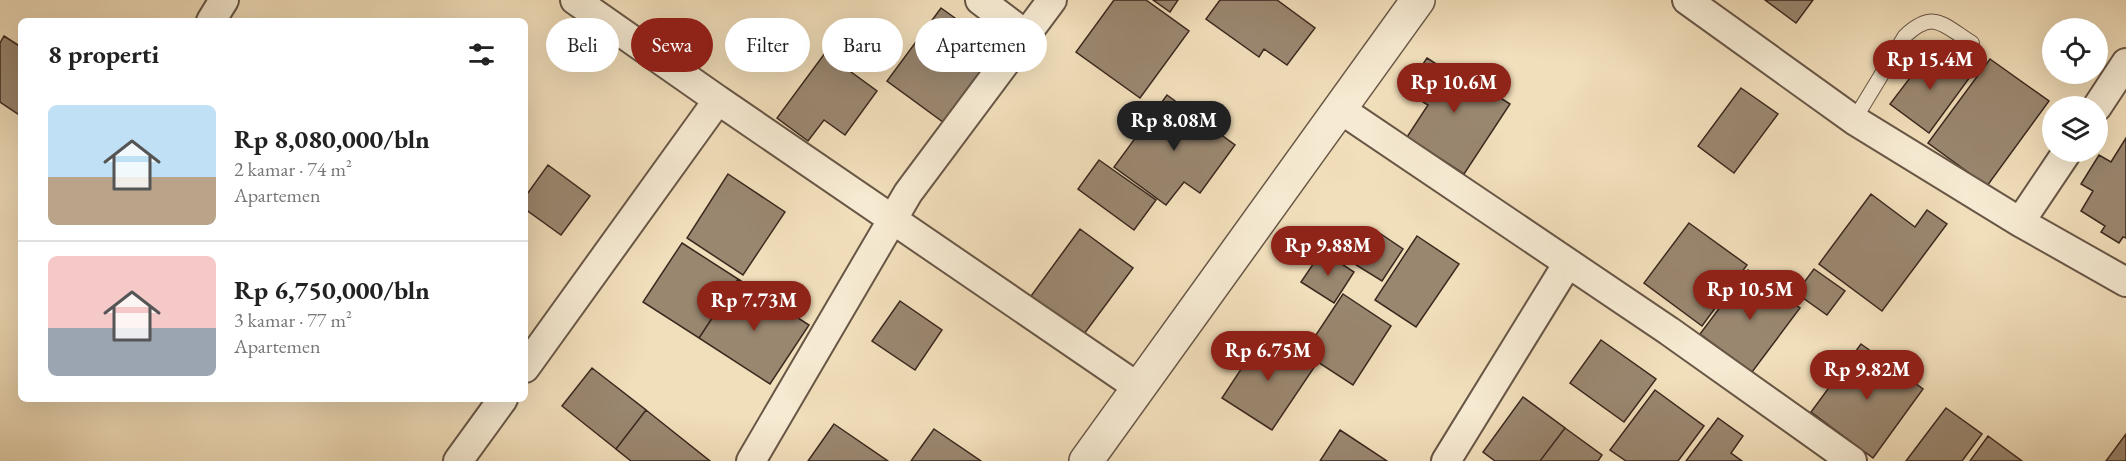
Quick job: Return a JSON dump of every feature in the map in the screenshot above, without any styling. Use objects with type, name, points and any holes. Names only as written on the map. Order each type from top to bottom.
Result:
[{"type":"street","points":[[213,18],[224,0]]},
{"type":"street","points":[[575,0],[892,221],[1139,388]]},
{"type":"street","points":[[980,0],[1004,18]]},
{"type":"street","points":[[1039,18],[1052,0]]},
{"type":"street","points":[[1086,461],[1418,0]]},
{"type":"street","points":[[1688,0],[1854,120],[2020,222],[2126,282]]},
{"type":"street","points":[[2104,96],[2126,63]]},
{"type":"street","points":[[751,461],[908,194],[999,72]]},
{"type":"street","points":[[528,364],[718,100]]},
{"type":"street","points":[[1340,109],[1669,331],[1852,461]]},
{"type":"street","points":[[2020,222],[2060,162]]},
{"type":"street","points":[[1450,459],[1568,263]]},
{"type":"street","points":[[458,461],[501,402]]},
{"type":"lane","points":[[1854,120],[1905,36],[1916,26],[1927,20],[1938,21],[1972,43]]},
{"type":"building","points":[[1114,0],[1146,0],[1189,31],[1140,98],[1076,52]]},
{"type":"building","points":[[1153,0],[1178,0],[1170,12]]},
{"type":"building","points":[[1220,0],[1277,0],[1315,28],[1287,65],[1264,49],[1259,57],[1206,19]]},
{"type":"building","points":[[1765,0],[1813,0],[1796,23]]},
{"type":"building","points":[[941,8],[955,18],[934,18]]},
{"type":"building","points":[[4,36],[18,45],[18,114],[0,102],[0,43]]},
{"type":"building","points":[[915,43],[915,72],[986,72],[947,125],[887,81],[894,72],[903,72],[903,59]]},
{"type":"building","points":[[1932,49],[1970,77],[1929,133],[1890,104]]},
{"type":"building","points":[[822,57],[822,72],[851,72],[877,91],[845,135],[824,120],[808,141],[777,118]]},
{"type":"building","points":[[1427,58],[1450,73],[1453,67],[1510,104],[1464,174],[1407,137],[1428,105],[1405,91]]},
{"type":"building","points":[[1990,59],[2042,96],[2042,111],[1987,186],[1928,143]]},
{"type":"building","points":[[1741,88],[1778,114],[1734,173],[1698,146]]},
{"type":"building","points":[[1167,95],[1235,145],[1200,193],[1184,182],[1166,205],[1114,167]]},
{"type":"building","points":[[2126,138],[2126,238],[2123,237],[2119,243],[2101,232],[2105,226],[2081,211],[2093,191],[2081,184],[2095,162],[2111,162]]},
{"type":"building","points":[[1099,160],[1156,200],[1134,230],[1078,189]]},
{"type":"building","points":[[548,165],[590,196],[561,235],[528,211],[528,193]]},
{"type":"building","points":[[728,174],[785,212],[743,275],[687,238]]},
{"type":"building","points":[[1871,194],[1915,227],[1927,210],[1947,224],[1882,311],[1819,264]]},
{"type":"building","points":[[1689,223],[1747,265],[1702,326],[1644,283]]},
{"type":"building","points":[[1080,229],[1133,268],[1084,334],[1031,296]]},
{"type":"building","points":[[1375,230],[1403,249],[1382,281],[1353,263]]},
{"type":"building","points":[[1417,236],[1459,264],[1416,327],[1375,300]]},
{"type":"building","points":[[682,243],[738,279],[699,338],[643,302]]},
{"type":"building","points":[[1322,251],[1354,272],[1334,303],[1301,282]]},
{"type":"building","points":[[1814,269],[1845,291],[1827,315],[1796,293]]},
{"type":"building","points":[[1748,270],[1800,308],[1752,372],[1700,334]]},
{"type":"building","points":[[738,279],[809,325],[770,384],[699,338]]},
{"type":"building","points":[[1343,294],[1391,326],[1353,385],[1304,353]]},
{"type":"building","points":[[900,301],[942,330],[915,370],[872,341]]},
{"type":"building","points":[[1265,333],[1315,366],[1272,430],[1222,398]]},
{"type":"building","points":[[1601,340],[1656,379],[1624,422],[1570,383]]},
{"type":"building","points":[[1861,344],[1923,389],[1873,458],[1811,412]]},
{"type":"building","points":[[592,368],[646,410],[616,449],[562,406]]},
{"type":"building","points":[[1655,390],[1704,426],[1678,461],[1626,461],[1610,450]]},
{"type":"building","points":[[1523,397],[1565,428],[1540,461],[1495,461],[1483,452]]},
{"type":"building","points":[[1946,408],[1982,434],[1962,461],[1906,461]]},
{"type":"building","points":[[646,410],[710,461],[631,461],[616,449]]},
{"type":"building","points":[[1718,418],[1743,436],[1731,453],[1742,461],[1686,461]]},
{"type":"building","points":[[834,424],[888,461],[808,461]]},
{"type":"building","points":[[1565,428],[1602,455],[1598,461],[1540,461]]},
{"type":"building","points":[[934,429],[981,461],[911,461]]},
{"type":"building","points":[[1340,430],[1387,461],[1320,461]]},
{"type":"building","points":[[2126,434],[2126,461],[2106,461]]},
{"type":"building","points":[[1988,436],[2022,461],[1970,461]]}]
